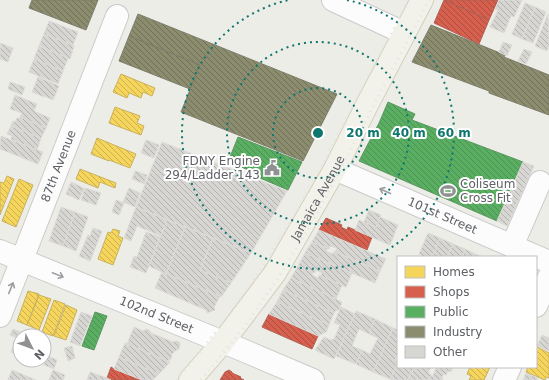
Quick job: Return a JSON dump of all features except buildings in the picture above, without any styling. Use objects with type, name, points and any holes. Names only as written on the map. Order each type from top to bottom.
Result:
[{"type":"main road","name":"Jamaica Avenue","points":[[190,380],[223,342],[275,273],[335,168],[422,0]]},
{"type":"street","points":[[333,0],[404,33]]},
{"type":"street","name":"87th Avenue","points":[[0,316],[117,16]]},
{"type":"street","name":"101st Street","points":[[335,168],[535,256]]},
{"type":"street","points":[[512,246],[540,182]]},
{"type":"street","name":"102nd Street","points":[[0,251],[313,380]]},
{"type":"street","name":"101st Street","points":[[537,257],[549,262]]},
{"type":"street","points":[[537,304],[549,277]]},
{"type":"street","points":[[504,380],[510,368]]},
{"type":"railway","points":[[177,380],[227,317],[263,266],[301,204],[409,0]]},
{"type":"railway","points":[[201,380],[243,329],[279,277],[317,214],[429,0]]},
{"type":"place","name":"FDNY Engine 294/Ladder 143","points":[[272,168]]},
{"type":"place","name":"Coliseum Cross Fit","points":[[448,191]]}]
